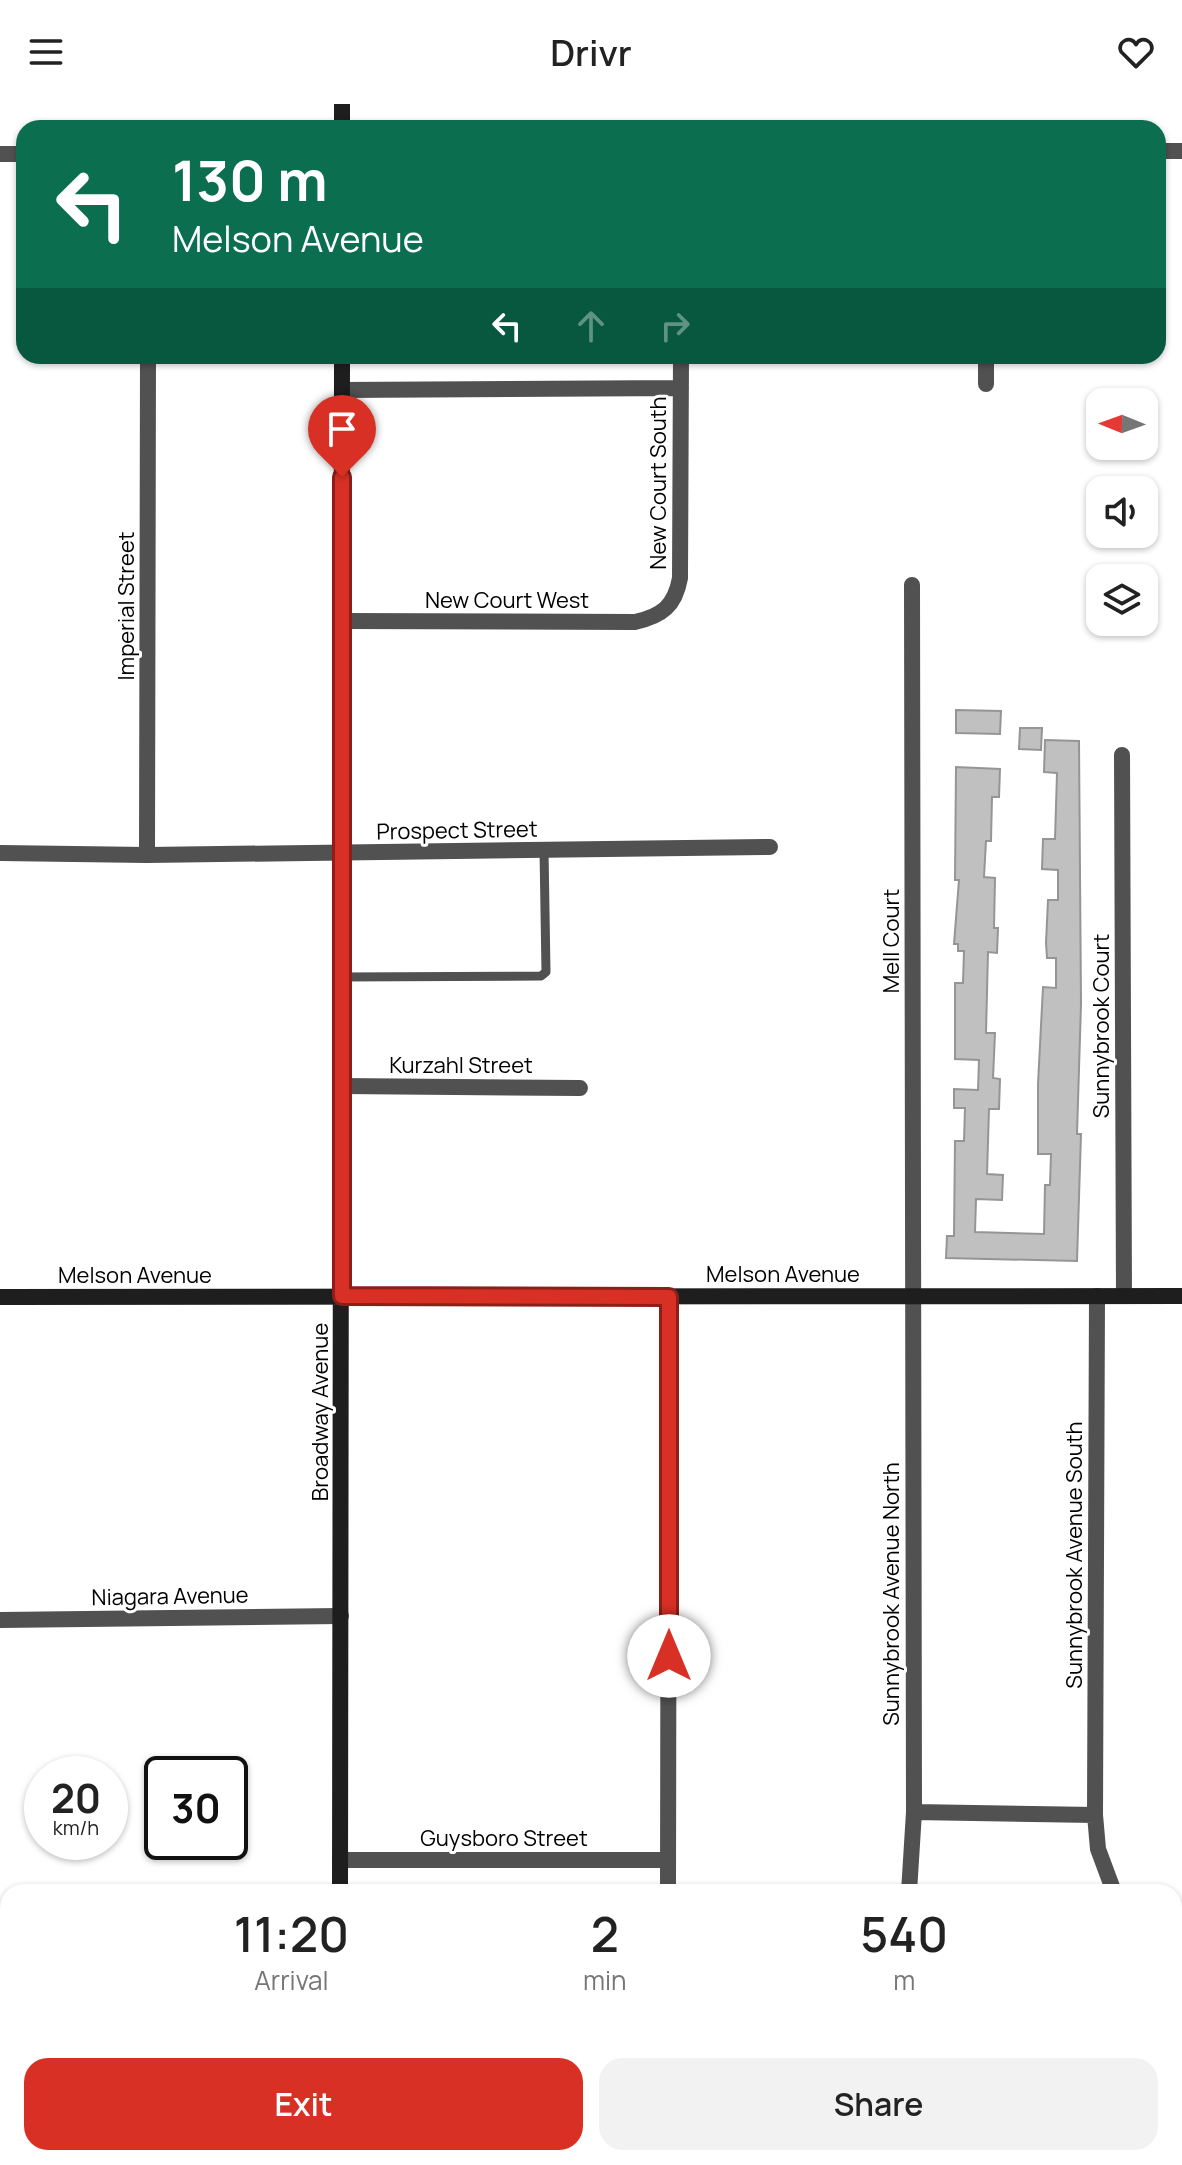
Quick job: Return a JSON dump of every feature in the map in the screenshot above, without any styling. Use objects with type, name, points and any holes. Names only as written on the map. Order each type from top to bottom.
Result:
[{"type":"street","name":"Imperial Street","points":[[147,855],[148,364]]},
{"type":"street","name":"Broadway Avenue","points":[[340,1884],[342,364]]},
{"type":"street","name":"New Court South","points":[[668,609],[677,595],[680,578],[681,364]]},
{"type":"street","points":[[986,364],[986,384]]},
{"type":"street","points":[[342,390],[681,388]]},
{"type":"street","name":"Mell Court","points":[[912,585],[913,1296]]},
{"type":"street","name":"New Court West","points":[[342,621],[635,622],[668,609]]},
{"type":"street","name":"Sunnybrook Court","points":[[1122,755],[1124,1296]]},
{"type":"street","name":"Prospect Street","points":[[0,853],[147,855],[770,847]]},
{"type":"street","name":"Kurzahl Street","points":[[341,1086],[580,1088]]},
{"type":"street","name":"Sunnybrook Avenue North","points":[[910,1884],[914,1812],[913,1296]]},
{"type":"street","name":"Sunnybrook Avenue South","points":[[1097,1296],[1095,1815],[1098,1849],[1111,1884]]},
{"type":"street","name":"Melson Avenue","points":[[0,1297],[1182,1296]]},
{"type":"street","points":[[668,1884],[669,1297]]},
{"type":"street","name":"Niagara Avenue","points":[[0,1620],[341,1616]]},
{"type":"street","points":[[914,1812],[1095,1815]]},
{"type":"street","name":"Guysboro Street","points":[[340,1860],[668,1860]]},
{"type":"lane","points":[[341,977],[541,976],[546,972],[544,850]]},
{"type":"building","points":[[956,710],[1001,711],[1000,734],[956,733]]},
{"type":"building","points":[[1020,728],[1042,728],[1041,750],[1019,749]]},
{"type":"building","points":[[1045,740],[1079,741],[1081,1004],[1077,1134],[1081,1134],[1077,1261],[946,1258],[947,1236],[954,1236],[955,1141],[964,1141],[965,1108],[954,1108],[954,1089],[978,1090],[979,1060],[955,1059],[955,983],[963,983],[964,951],[958,951],[958,944],[954,944],[959,880],[955,880],[956,767],[1000,769],[999,797],[992,797],[991,841],[986,841],[984,877],[995,878],[997,953],[988,952],[986,1033],[995,1033],[993,1078],[1000,1079],[999,1109],[989,1109],[987,1174],[1003,1175],[1002,1200],[976,1199],[975,1232],[1044,1234],[1045,1185],[1050,1185],[1051,1154],[1038,1154],[1038,1084],[1043,987],[1056,988],[1056,958],[1047,958],[1048,900],[1058,900],[1058,870],[1042,869],[1043,839],[1055,839],[1057,773],[1044,772]]},
{"type":"route","points":[[342,477],[342,1296],[669,1297],[669,1656]]}]
